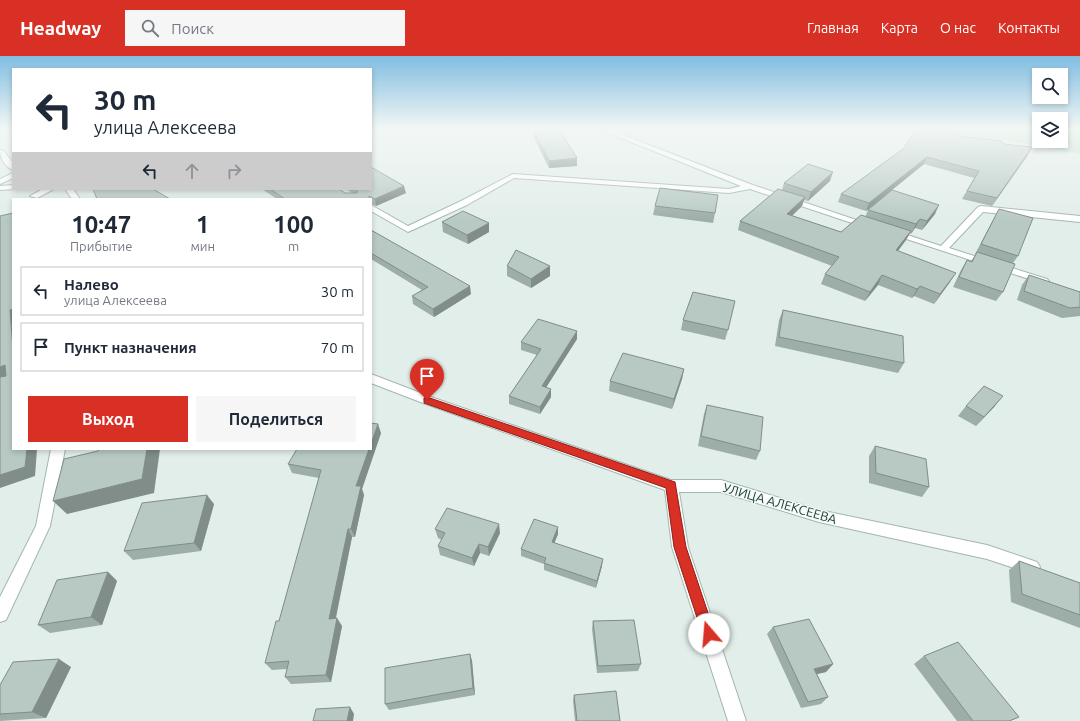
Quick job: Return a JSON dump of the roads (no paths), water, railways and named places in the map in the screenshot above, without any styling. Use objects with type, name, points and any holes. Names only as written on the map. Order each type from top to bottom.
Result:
[{"type":"street","points":[[680,159],[750,186],[880,229],[1050,282]]},
{"type":"street","points":[[0,182],[12,176]]},
{"type":"street","points":[[372,209],[408,229],[464,203],[514,176],[729,191],[750,186]]},
{"type":"street","points":[[0,188],[12,187]]},
{"type":"street","points":[[33,195],[47,190]]},
{"type":"street","points":[[943,249],[981,209],[1080,219]]},
{"type":"street","name":"УЛИЦА АЛЕКСЕЕВА","points":[[372,378],[427,400],[671,486],[720,486],[819,516],[987,552],[1044,572]]},
{"type":"street","points":[[0,614],[43,526],[58,450]]},
{"type":"street","points":[[671,486],[680,547],[737,721]]}]
